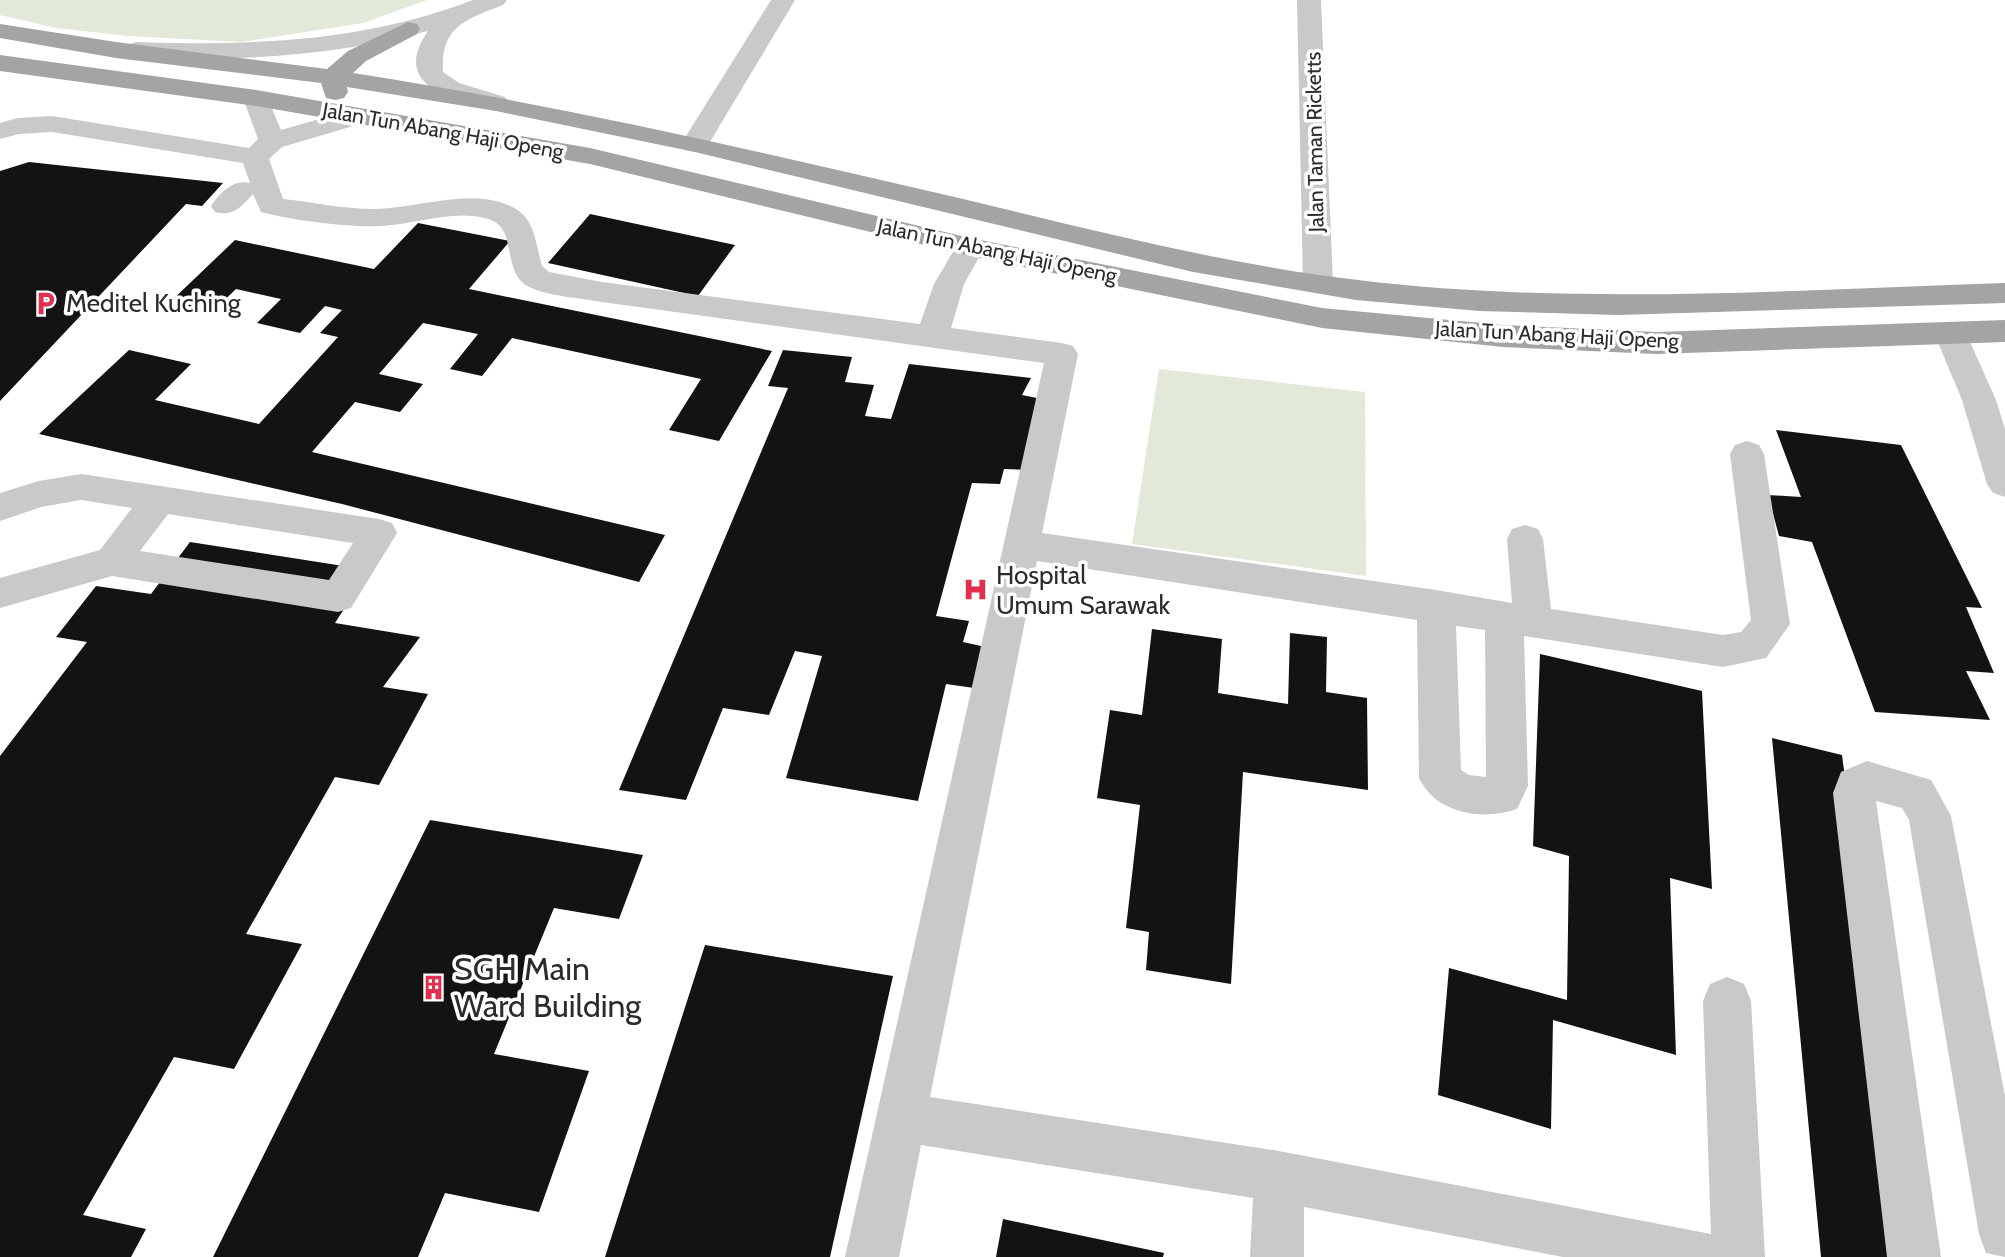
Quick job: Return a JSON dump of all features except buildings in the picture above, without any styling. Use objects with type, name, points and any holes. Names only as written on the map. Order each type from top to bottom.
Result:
[{"type":"main road","points":[[408,29],[357,56],[333,77],[334,92],[343,97],[538,134],[590,156]]},
{"type":"main road","name":"Jalan Tun Abang Haji Openg","points":[[0,31],[116,50],[333,77],[496,103],[695,144],[1193,262],[1356,290],[1479,301],[1618,305],[2005,293]]},
{"type":"main road","name":"Jalan Tun Abang Haji Openg","points":[[1,64],[256,98],[590,156],[970,247],[1322,318],[1503,335],[1656,343],[2005,331]]},
{"type":"street","points":[[116,50],[239,52],[343,41],[454,17],[495,0]]},
{"type":"street","points":[[695,144],[783,0]]},
{"type":"street","name":"Jalan Taman Ricketts","points":[[1309,0],[1318,283]]},
{"type":"street","points":[[454,17],[433,37],[430,75],[450,88],[496,103]]},
{"type":"street","points":[[256,98],[271,206],[371,218],[477,206],[507,215],[517,226],[527,271],[540,280],[602,292],[1062,354],[872,1257]]},
{"type":"street","points":[[0,131],[18,126],[52,124],[263,149],[358,116]]},
{"type":"street","points":[[932,337],[948,284],[970,247]]},
{"type":"street","points":[[1950,333],[1992,399],[2005,484]]},
{"type":"street","points":[[1022,544],[1436,605],[1723,651],[1752,648],[1771,624],[1747,454]]},
{"type":"street","points":[[0,507],[39,494],[80,487],[379,533],[338,597],[112,561],[0,593]]},
{"type":"street","points":[[112,561],[159,499]]},
{"type":"street","points":[[1436,605],[1440,778],[1450,789],[1493,797],[1502,795],[1507,786],[1525,539]]},
{"type":"street","points":[[1914,1257],[1854,793],[1856,785],[1867,780],[1916,793],[1930,816],[2005,1234]]},
{"type":"street","points":[[1727,1001],[1738,1257]]},
{"type":"street","points":[[901,1116],[1279,1177],[1702,1257]]},
{"type":"street","points":[[1277,1257],[1279,1177]]},
{"type":"green space","points":[[0,0],[427,0],[363,23],[241,42],[127,36],[56,28],[0,15]]},
{"type":"green space","points":[[1159,369],[1365,392],[1366,576],[1132,544]]},
{"type":"place","name":"Meditel Kuching","points":[[46,303]]},
{"type":"place","name":"Hospital Umum Sarawak","points":[[976,590]]},
{"type":"place","name":"SGH Main Ward Building","points":[[434,987]]}]
